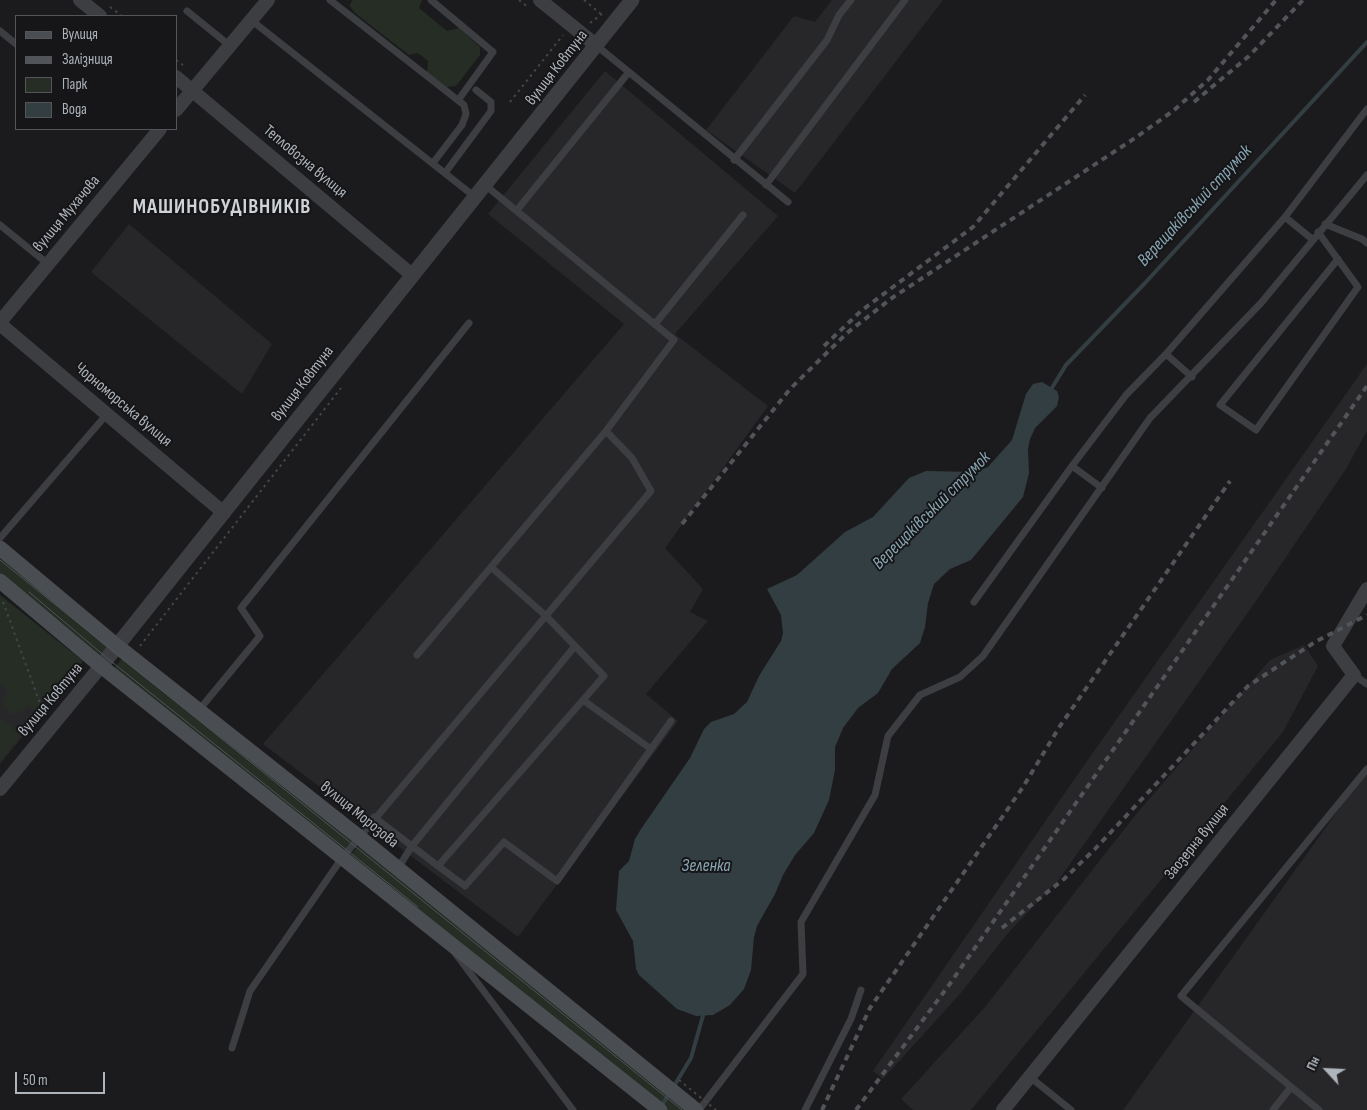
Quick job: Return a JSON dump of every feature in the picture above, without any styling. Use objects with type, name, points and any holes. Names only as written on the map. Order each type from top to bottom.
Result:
[{"type":"main road","name":"вулиця Морозова","points":[[0,548],[117,646],[675,1085],[700,1107]]},
{"type":"main road","points":[[0,581],[101,666],[658,1109]]},
{"type":"street","points":[[80,0],[104,11]]},
{"type":"street","points":[[178,108],[268,0]]},
{"type":"street","points":[[540,0],[597,46]]},
{"type":"street","name":"вулиця Ковтуна","points":[[0,788],[224,513],[632,0]]},
{"type":"street","name":"Тепловозна вулиця","points":[[178,79],[412,275]]},
{"type":"street","name":"вулиця Мухачова","points":[[0,323],[159,130]]},
{"type":"street","name":"Чорноморська вулиця","points":[[0,323],[224,513]]},
{"type":"street","points":[[1354,675],[1333,646],[1367,589]]},
{"type":"street","name":"Заозерна вулиця","points":[[1004,1110],[1354,675]]},
{"type":"lane","points":[[330,0],[459,99],[466,109],[465,119],[433,163]]},
{"type":"lane","points":[[431,0],[494,52],[459,99]]},
{"type":"lane","points":[[734,160],[827,40],[839,15],[851,0]]},
{"type":"lane","points":[[766,185],[905,0]]},
{"type":"lane","points":[[188,11],[229,45]]},
{"type":"lane","points":[[251,20],[445,173],[517,210],[674,340],[606,431],[417,655]]},
{"type":"lane","points":[[0,31],[15,43]]},
{"type":"lane","points":[[597,46],[705,133],[734,160],[788,202]]},
{"type":"lane","points":[[517,210],[629,72]]},
{"type":"lane","points":[[445,173],[491,111],[491,102],[476,90]]},
{"type":"lane","points":[[974,602],[1072,466],[1126,395],[1166,354],[1285,217],[1367,109]]},
{"type":"lane","points":[[700,1107],[803,974],[801,922],[875,795],[888,736],[920,695],[960,677],[984,656],[1150,418],[1262,303],[1312,239],[1367,175]]},
{"type":"lane","points":[[655,324],[743,215]]},
{"type":"lane","points":[[1285,217],[1312,239]]},
{"type":"lane","points":[[1325,224],[1365,238]]},
{"type":"lane","points":[[0,225],[48,264]]},
{"type":"lane","points":[[1318,232],[1338,259],[1358,288],[1256,430],[1220,405],[1338,259]]},
{"type":"lane","points":[[199,710],[260,636],[241,608],[469,323]]},
{"type":"lane","points":[[1166,354],[1192,377]]},
{"type":"lane","points":[[0,538],[107,414]]},
{"type":"lane","points":[[232,1048],[250,991],[342,858],[374,817],[651,491],[632,458],[606,431]]},
{"type":"lane","points":[[1072,466],[1102,488]]},
{"type":"lane","points":[[438,866],[604,676],[546,616],[491,567]]},
{"type":"lane","points":[[398,868],[412,846],[576,646]]},
{"type":"lane","points":[[1354,675],[1367,684]]},
{"type":"lane","points":[[583,700],[651,749]]},
{"type":"lane","points":[[374,817],[466,886],[504,842],[558,881],[671,721]]},
{"type":"lane","points":[[1319,1110],[1180,996],[1367,769]]},
{"type":"lane","points":[[447,942],[574,1110]]},
{"type":"lane","points":[[804,1110],[851,1019],[860,990]]},
{"type":"lane","points":[[1030,1077],[1071,1110]]},
{"type":"lane","points":[[1273,1110],[1291,1088]]},
{"type":"path","points":[[584,0],[602,15]]},
{"type":"path","points":[[510,102],[562,35],[577,30],[602,15],[608,8]]},
{"type":"path","points":[[104,11],[118,15]]},
{"type":"path","points":[[138,649],[345,384]]},
{"type":"path","points":[[0,595],[46,719]]},
{"type":"path","points":[[675,1085],[700,1107],[716,1110]]},
{"type":"shaded area","points":[[832,0],[943,0],[795,193],[706,130],[794,16],[815,22]]},
{"type":"shaded area","points":[[605,71],[778,216],[675,334],[768,406],[665,548],[703,589],[690,612],[708,621],[646,694],[678,721],[518,937],[263,744],[624,324],[488,214]]},
{"type":"shaded area","points":[[129,224],[272,344],[242,394],[91,272]]},
{"type":"shaded area","points":[[1367,364],[1367,431],[1346,469],[1256,601],[1058,881],[1008,933],[960,994],[883,1079],[873,1071],[1080,771]]},
{"type":"shaded area","points":[[1304,645],[1318,666],[1283,732],[971,1110],[913,1110],[901,1099],[985,1007],[1137,813],[1270,660]]},
{"type":"shaded area","points":[[0,683],[40,715],[0,764]]},
{"type":"shaded area","points":[[1367,770],[1367,1110],[1123,1110]]},
{"type":"green space","points":[[353,0],[422,0],[419,8],[447,31],[459,28],[480,47],[480,55],[456,86],[446,87],[427,73],[428,61],[418,53],[409,55],[355,13],[349,5]]},
{"type":"green space","points":[[0,553],[113,647],[101,662],[0,577]]},
{"type":"green space","points":[[0,595],[83,661],[40,715],[27,705],[23,711],[11,714],[2,705],[5,695],[9,691],[0,683]]},
{"type":"green space","points":[[124,656],[353,840],[344,851],[113,670]]},
{"type":"green space","points":[[0,718],[21,735],[0,762]]},
{"type":"green space","points":[[359,845],[688,1110],[664,1110],[348,858]]},
{"type":"water","name":"Зеленка","points":[[1042,382],[1057,391],[1059,397],[1057,406],[1035,428],[1030,439],[1028,449],[1029,473],[1023,497],[971,560],[950,569],[934,584],[920,643],[892,669],[878,693],[858,708],[843,728],[835,747],[835,770],[829,800],[814,833],[795,855],[757,926],[751,970],[744,989],[730,1005],[713,1015],[696,1016],[677,1009],[639,975],[636,969],[633,941],[616,910],[619,871],[629,861],[635,839],[690,758],[704,729],[711,722],[734,714],[747,702],[759,676],[781,641],[783,633],[781,615],[767,589],[797,575],[845,532],[873,517],[909,478],[926,471],[975,472],[988,467],[1012,440],[1026,394],[1033,384]]},
{"type":"waterway","name":"Верещаківський струмок","points":[[1050,391],[1066,365],[1145,283],[1367,42]]},
{"type":"waterway","name":"Верещаківський струмок","points":[[674,1086],[691,1058],[704,1012]]},
{"type":"waterway","name":"Верещаківський струмок","points":[[661,1107],[670,1092]]},
{"type":"tram line","points":[[0,560],[682,1110]]},
{"type":"tram line","points":[[29,592],[107,658],[418,907]]},
{"type":"railway","points":[[682,524],[790,389],[847,333],[892,298],[1173,111],[1208,80],[1276,0]]},
{"type":"railway","points":[[1194,102],[1249,56],[1303,0]]},
{"type":"railway","points":[[824,346],[861,311],[973,227],[1085,95]]},
{"type":"railway","points":[[856,1110],[949,985],[1367,386]]},
{"type":"railway","points":[[822,1110],[870,1008],[1023,787],[1060,726],[1230,481]]},
{"type":"railway","points":[[1002,928],[1064,879],[1095,849],[1248,686],[1315,642],[1367,615]]},
{"type":"district","name":"МАШИНОБУДІВНИКІВ","points":[[222,208]]}]
